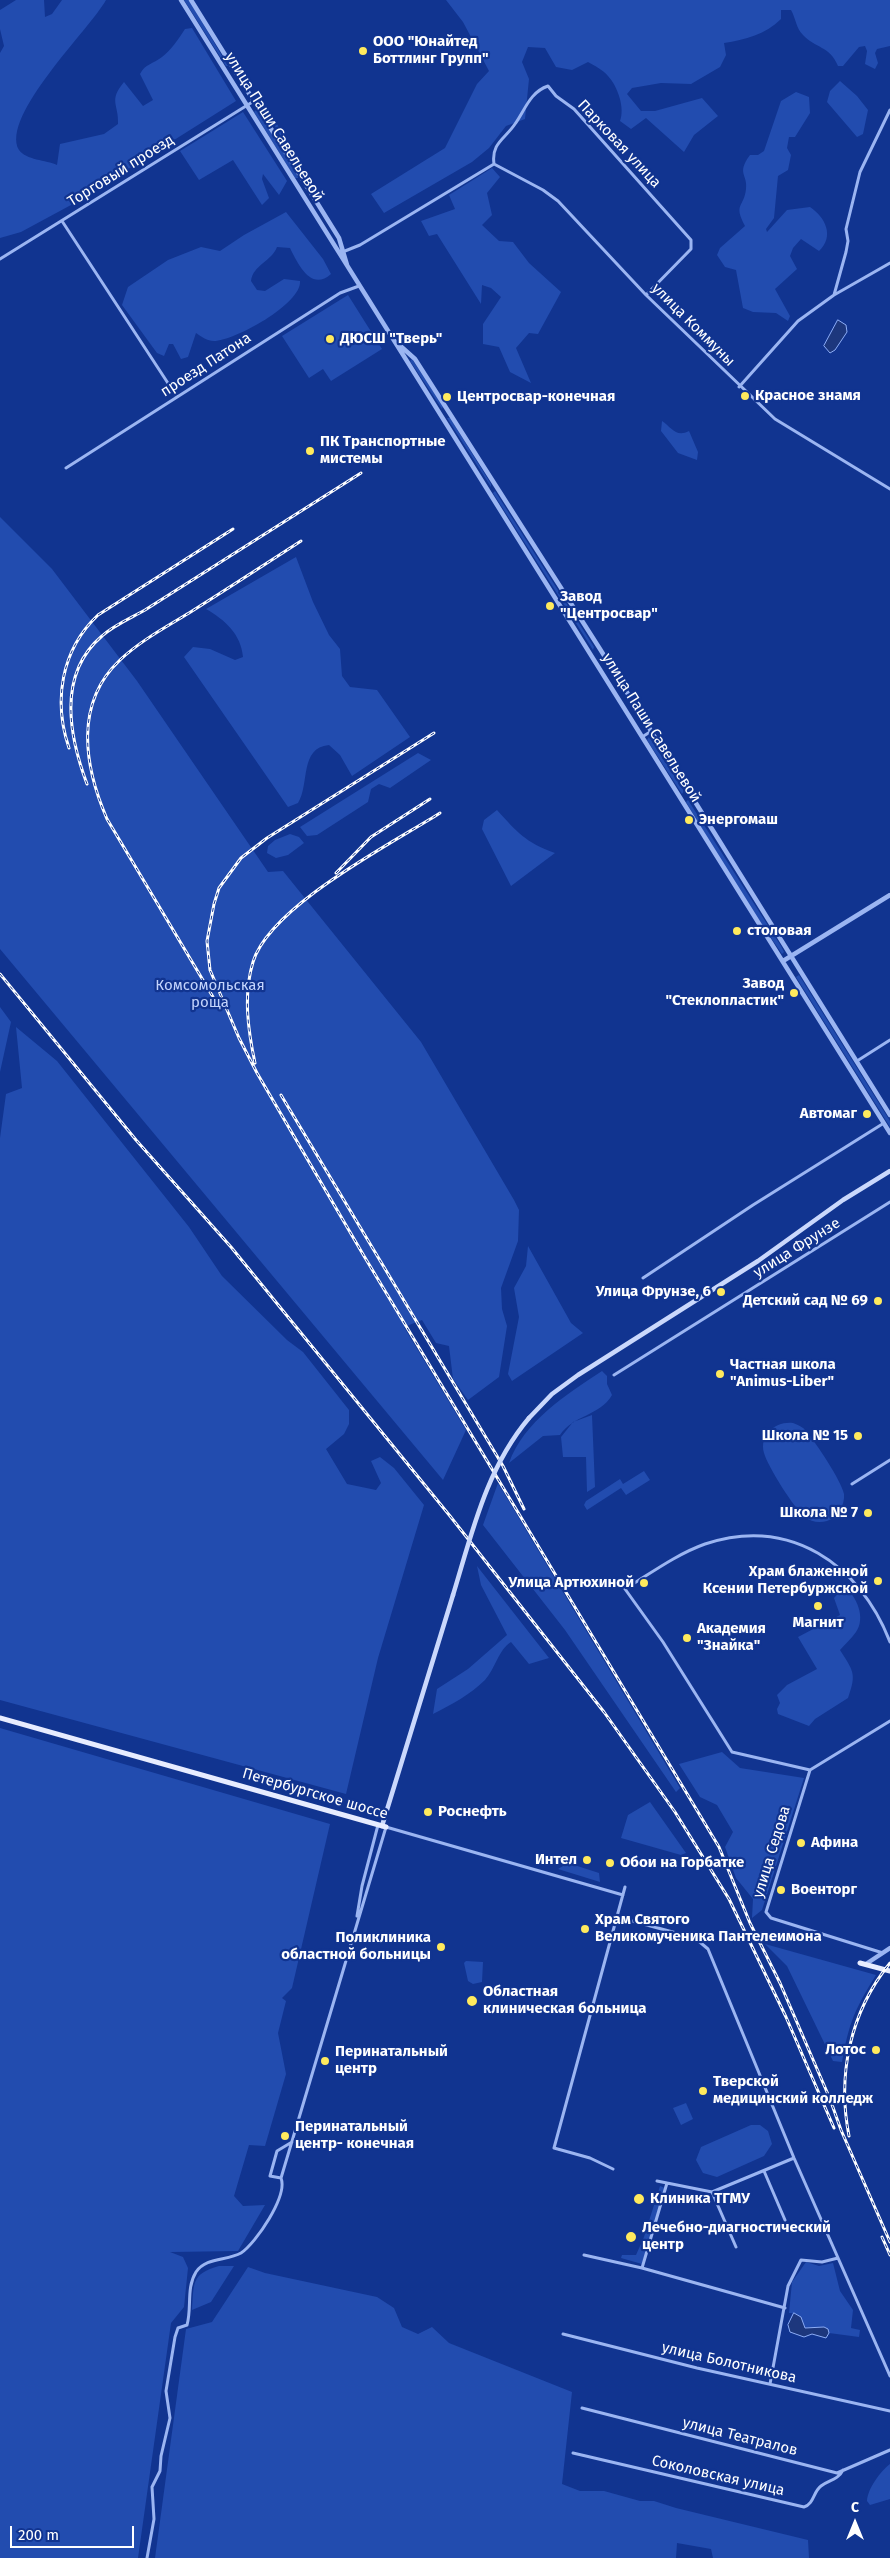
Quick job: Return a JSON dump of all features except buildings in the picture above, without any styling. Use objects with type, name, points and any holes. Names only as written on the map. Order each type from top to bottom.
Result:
[{"type":"main road","points":[[382,1826],[490,1481],[508,1447],[529,1418],[552,1394],[578,1375],[758,1261],[843,1200],[890,1171]]},
{"type":"main road","name":"Петербургское шоссе","points":[[0,1718],[382,1826]]},
{"type":"main road","points":[[863,1963],[890,1971]]},
{"type":"street","name":"улица Паши Савельевой","points":[[181,0],[890,1133]]},
{"type":"street","name":"улица Паши Савельевой","points":[[191,0],[339,238],[347,267]]},
{"type":"street","name":"Парковая улица","points":[[494,164],[492,154],[504,135],[514,126],[526,104],[540,88],[548,86],[556,96],[574,109],[691,240],[690,249],[646,295]]},
{"type":"street","name":"Торговый проезд","points":[[0,259],[254,101]]},
{"type":"street","points":[[834,295],[846,252],[848,241],[846,229],[860,172],[890,110]]},
{"type":"street","points":[[336,249],[344,251],[360,245],[494,164]]},
{"type":"street","name":"улица Коммуны","points":[[494,164],[543,190],[558,201],[646,295],[739,387],[775,419],[890,489]]},
{"type":"street","points":[[62,221],[177,397]]},
{"type":"street","points":[[341,258],[344,251]]},
{"type":"street","points":[[739,387],[798,321],[834,295],[890,263]]},
{"type":"street","name":"проезд Патона","points":[[66,468],[340,293],[359,286]]},
{"type":"street","name":"улица Паши Савельевой","points":[[391,337],[415,359],[449,412],[600,649],[890,1115]]},
{"type":"street","points":[[440,416],[449,412]]},
{"type":"street","points":[[590,655],[600,649]]},
{"type":"street","points":[[642,737],[650,732]]},
{"type":"street","points":[[783,961],[890,895]]},
{"type":"street","points":[[793,978],[795,972],[802,972]]},
{"type":"street","points":[[857,1061],[890,1040]]},
{"type":"street","points":[[643,1278],[753,1205],[884,1123]]},
{"type":"street","name":"улица Фрунзе","points":[[614,1375],[890,1202]]},
{"type":"street","points":[[852,1484],[890,1460]]},
{"type":"street","points":[[890,1642],[884,1627],[864,1592],[840,1567],[810,1549],[771,1538],[738,1537],[703,1545],[681,1555],[626,1589],[663,1642],[732,1752],[810,1770],[890,1721]]},
{"type":"street","points":[[884,1627],[890,1626]]},
{"type":"street","name":"улица Седова","points":[[810,1770],[766,1912],[771,1918],[883,1953]]},
{"type":"street","points":[[356,1921],[362,1886],[382,1826]]},
{"type":"street","points":[[147,2558],[154,2519],[152,2487],[160,2471],[161,2456],[170,2418],[166,2391],[175,2337],[178,2328],[187,2325],[190,2315],[191,2285],[195,2274],[203,2266],[240,2253],[250,2245],[277,2205],[283,2182],[281,2178],[356,1921],[370,1887],[382,1826]]},
{"type":"street","name":"Петербургское шоссе","points":[[382,1826],[623,1895]]},
{"type":"street","points":[[613,2169],[590,2158],[554,2148],[625,1887]]},
{"type":"street","points":[[617,1916],[694,1938],[707,1948],[794,2158],[890,2376]]},
{"type":"street","points":[[863,1963],[890,1948]]},
{"type":"street","points":[[281,2178],[270,2176],[277,2151],[292,2142]]},
{"type":"street","points":[[658,2181],[712,2192],[794,2158]]},
{"type":"street","points":[[764,2171],[785,2220]]},
{"type":"street","points":[[642,2268],[667,2183]]},
{"type":"street","points":[[712,2192],[736,2248]]},
{"type":"street","points":[[584,2254],[642,2268],[785,2308]]},
{"type":"street","points":[[770,2384],[790,2280],[801,2260],[822,2262],[838,2258]]},
{"type":"street","name":"улица Болотникова","points":[[563,2334],[890,2411]]},
{"type":"street","name":"улица Театралов","points":[[582,2408],[837,2473],[890,2450]]},
{"type":"street","name":"Соколовская улица","points":[[572,2453],[804,2507],[812,2502],[820,2487],[837,2478],[843,2470]]},
{"type":"green space","points":[[16,0],[44,0],[45,17],[52,14],[62,0],[106,0],[49,73],[22,116],[17,135],[19,150],[26,156],[57,165],[60,144],[104,134],[118,124],[115,98],[124,82],[143,106],[153,100],[140,74],[147,66],[168,51],[185,29],[192,28],[236,101],[71,205],[21,232],[0,238],[0,53],[4,46],[0,29],[0,10]]},
{"type":"green space","points":[[184,0],[189,0],[228,66],[226,66]]},
{"type":"green space","points":[[446,0],[890,0],[890,46],[877,49],[875,53],[878,63],[875,69],[865,64],[867,51],[865,46],[859,47],[843,66],[838,66],[835,59],[827,51],[808,39],[801,32],[791,10],[781,10],[781,19],[769,29],[747,38],[724,43],[726,55],[720,67],[691,84],[661,83],[632,88],[627,94],[641,111],[655,111],[702,98],[718,116],[694,135],[684,152],[646,118],[631,129],[620,121],[622,110],[618,92],[612,81],[599,68],[588,62],[572,70],[556,67],[545,48],[528,47],[522,62],[529,79],[525,119],[506,126],[489,148],[472,162],[384,213],[371,194],[445,148],[477,84],[489,71],[463,22]]},
{"type":"green space","points":[[840,81],[857,96],[868,110],[863,134],[857,137],[827,102],[830,91]]},
{"type":"green space","points":[[796,92],[809,97],[810,113],[795,137],[789,137],[787,148],[791,155],[788,170],[778,176],[774,218],[766,229],[767,232],[787,210],[810,207],[824,221],[827,233],[824,245],[819,251],[801,239],[793,248],[790,256],[797,269],[775,289],[790,316],[788,321],[776,313],[753,312],[743,308],[736,270],[725,267],[717,255],[720,248],[745,226],[740,213],[740,206],[746,189],[743,170],[746,161],[750,155],[758,155],[764,151],[781,101]]},
{"type":"green space","points":[[262,104],[265,104],[293,151],[290,152]]},
{"type":"green space","points":[[257,109],[298,178],[295,178],[254,112]]},
{"type":"green space","points":[[243,112],[287,181],[279,195],[263,174],[262,179],[269,198],[262,205],[233,160],[199,180],[180,151]]},
{"type":"green space","points":[[492,168],[500,177],[487,193],[492,215],[482,225],[499,241],[513,242],[529,263],[561,292],[538,334],[529,333],[516,348],[531,383],[510,372],[499,347],[483,344],[483,324],[501,297],[491,288],[482,285],[481,304],[437,234],[429,236],[421,221],[455,209],[449,195]]},
{"type":"green space","points":[[286,212],[323,259],[331,274],[324,279],[317,280],[311,278],[301,268],[290,248],[277,247],[275,252],[255,271],[251,281],[257,290],[265,291],[284,279],[300,281],[298,290],[279,310],[251,328],[224,339],[209,340],[196,333],[188,357],[181,359],[173,344],[169,344],[164,356],[157,353],[122,305],[128,287],[168,260],[201,247],[220,251],[244,235]]},
{"type":"green space","name":"ДЮСШ \"Тверь\"","points":[[348,295],[382,349],[331,381],[323,369],[309,378],[282,336]]},
{"type":"green space","points":[[412,359],[443,406],[442,409],[410,361]]},
{"type":"green space","points":[[447,418],[450,418],[491,484],[491,487]]},
{"type":"green space","points":[[662,421],[674,431],[684,433],[689,431],[698,452],[697,460],[678,453],[661,431]]},
{"type":"green space","points":[[495,491],[594,647],[593,650],[493,493]]},
{"type":"green space","name":"Комсомольская роща","points":[[0,517],[52,569],[137,681],[268,872],[283,871],[421,1042],[519,1210],[518,1241],[501,1288],[502,1309],[507,1326],[499,1377],[468,1400],[453,1379],[449,1346],[436,1343],[422,1320],[404,1327],[466,1430],[443,1480],[0,949]]},
{"type":"green space","points":[[296,557],[313,602],[329,635],[340,649],[342,676],[350,687],[377,690],[410,737],[352,776],[340,755],[329,745],[320,748],[313,753],[309,760],[302,795],[298,803],[288,807],[184,657],[193,647],[210,649],[235,660],[243,657],[239,641],[231,628],[206,609]]},
{"type":"green space","points":[[649,737],[684,791],[682,794],[647,740]]},
{"type":"green space","points":[[418,753],[431,760],[390,788],[379,784],[371,789],[368,802],[317,835],[307,836],[300,827]]},
{"type":"green space","points":[[688,800],[781,946],[784,952],[782,954],[735,885],[686,802]]},
{"type":"green space","points":[[497,810],[529,841],[555,853],[511,886],[482,829],[484,820]]},
{"type":"green space","points":[[290,834],[299,837],[304,843],[288,855],[276,858],[267,853],[268,846],[275,840]]},
{"type":"green space","points":[[799,975],[890,1121],[890,1127],[796,977]]},
{"type":"green space","points":[[0,1007],[11,1022],[0,1072]]},
{"type":"green space","points":[[16,1027],[57,1061],[189,1227],[222,1276],[287,1340],[303,1352],[349,1410],[349,1424],[344,1434],[326,1449],[347,1484],[376,1490],[381,1483],[371,1461],[380,1457],[394,1468],[424,1505],[378,1658],[346,1794],[0,1700],[0,1138],[6,1094],[22,1088]]},
{"type":"green space","points":[[528,1246],[571,1323],[583,1333],[512,1381],[508,1374],[519,1317],[514,1288],[526,1266]]},
{"type":"green space","points":[[602,1371],[607,1376],[607,1384],[612,1395],[607,1402],[594,1412],[572,1423],[560,1435],[543,1436],[509,1463],[525,1434],[548,1410]]},
{"type":"green space","points":[[592,1415],[595,1487],[587,1492],[586,1457],[563,1457],[561,1437],[573,1422]]},
{"type":"green space","points":[[793,1423],[803,1428],[810,1437],[828,1462],[842,1488],[844,1498],[842,1506],[834,1517],[827,1521],[812,1521],[800,1513],[766,1459],[763,1446],[766,1435],[770,1430],[781,1424]]},
{"type":"green space","points":[[644,1471],[650,1480],[626,1495],[621,1488],[587,1510],[584,1505],[586,1501],[620,1479],[623,1484]]},
{"type":"green space","points":[[498,1483],[680,1788],[676,1792],[565,1630],[483,1525]]},
{"type":"green space","points":[[477,1566],[549,1658],[529,1664],[511,1642],[503,1649],[485,1680],[461,1699],[433,1714],[437,1689],[468,1669],[507,1635],[481,1585]]},
{"type":"green space","points":[[844,1587],[853,1596],[860,1614],[859,1626],[856,1632],[840,1650],[851,1668],[853,1677],[851,1690],[848,1698],[815,1719],[809,1726],[778,1714],[777,1709],[780,1703],[777,1695],[787,1685],[817,1669],[798,1637],[840,1615],[834,1598]]},
{"type":"green space","points":[[0,1728],[330,1824],[292,1988],[282,1998],[286,2001],[278,2033],[286,2074],[265,2146],[249,2145],[234,2196],[243,2206],[265,2205],[238,2251],[170,2252],[183,2257],[188,2268],[184,2307],[171,2323],[138,2558],[0,2558]]},
{"type":"green space","points":[[722,1752],[740,1768],[804,1778],[762,1910],[752,1918],[753,1899],[736,1878],[725,1847],[733,1832],[717,1805],[700,1797],[679,1764]]},
{"type":"green space","points":[[650,1802],[686,1853],[681,1855],[621,1838],[628,1815]]},
{"type":"green space","points":[[568,1863],[599,1873],[600,1882],[558,1869]]},
{"type":"green space","points":[[765,1944],[876,1975],[854,2016],[847,2036],[842,2062],[833,2061],[787,1966]]},
{"type":"green space","points":[[466,1961],[483,1962],[482,1982],[473,1984],[468,1981],[464,1963]]},
{"type":"green space","points":[[686,2103],[693,2119],[681,2125],[673,2108]]},
{"type":"green space","points":[[751,2125],[760,2125],[768,2131],[772,2144],[764,2156],[717,2177],[703,2173],[696,2160],[701,2147]]},
{"type":"green space","points":[[660,2186],[665,2188],[662,2197],[659,2196],[657,2202],[660,2204],[642,2264],[621,2258],[622,2255],[636,2255],[644,2237]]},
{"type":"green space","points":[[806,2262],[819,2266],[833,2263],[840,2291],[853,2310],[851,2328],[860,2330],[859,2337],[829,2333],[824,2327],[805,2328],[801,2317],[794,2313],[789,2313],[792,2282]]},
{"type":"green space","points":[[219,2266],[234,2266],[211,2302],[192,2310],[194,2286],[199,2276],[203,2272]]},
{"type":"green space","points":[[248,2267],[265,2273],[377,2297],[394,2308],[402,2327],[418,2334],[432,2327],[449,2343],[572,2392],[562,2484],[580,2491],[604,2491],[640,2501],[654,2501],[808,2540],[809,2558],[713,2558],[711,2549],[677,2543],[676,2558],[155,2558],[186,2329],[212,2322]]},
{"type":"green space","points":[[890,2464],[890,2499],[870,2505],[867,2501],[872,2486],[882,2471]]},
{"type":"shaded area","points":[[838,320],[846,325],[847,332],[835,350],[830,353],[824,346]]},
{"type":"shaded area","points":[[794,2313],[801,2317],[805,2328],[824,2327],[828,2329],[829,2333],[826,2338],[812,2334],[804,2337],[790,2332],[788,2325]]},
{"type":"railway","points":[[87,784],[75,746],[71,706],[78,668],[88,651],[112,628],[145,610],[361,473]]},
{"type":"railway","points":[[69,748],[64,730],[61,694],[68,660],[85,629],[98,615],[233,529]]},
{"type":"railway","points":[[216,1002],[107,819],[99,799],[89,757],[90,715],[95,696],[105,677],[128,653],[153,635],[301,541]]},
{"type":"railway","points":[[434,733],[267,838],[241,858],[219,888],[214,904],[207,941],[210,970],[239,1038],[257,1073],[364,1256],[719,1847],[750,1923],[780,1983],[890,2242]]},
{"type":"railway","points":[[336,873],[371,837],[430,799]]},
{"type":"railway","points":[[255,1063],[250,1038],[247,1000],[253,962],[264,941],[282,919],[334,878],[440,813]]},
{"type":"railway","points":[[0,974],[136,1140],[231,1247],[450,1516],[604,1712],[675,1812],[729,1899],[786,2017],[834,2128]]},
{"type":"railway","points":[[281,1095],[503,1466],[524,1509]]},
{"type":"railway","points":[[849,2136],[845,2090],[846,2067],[850,2045],[856,2023],[865,2002],[876,1982],[890,1963]]},
{"type":"railway","points":[[882,2237],[890,2255]]},
{"type":"place","name":"ООО \"Юнайтед Боттлинг Групп\"","points":[[363,51]]},
{"type":"place","name":"ДЮСШ \"Тверь\"","points":[[330,339]]},
{"type":"place","name":"Красное знамя","points":[[745,396]]},
{"type":"place","name":"Центросвар-конечная","points":[[447,397]]},
{"type":"place","name":"ПК Транспортные мистемы","points":[[310,451]]},
{"type":"place","name":"Завод \"Центросвар\"","points":[[550,606]]},
{"type":"place","name":"Энергомаш","points":[[689,820]]},
{"type":"place","name":"столовая","points":[[737,931]]},
{"type":"place","name":"Завод \"Стеклопластик\"","points":[[794,993]]},
{"type":"place","name":"Автомаг","points":[[867,1114]]},
{"type":"place","name":"Улица Фрунзе, 6","points":[[721,1292]]},
{"type":"place","name":"Детский сад № 69","points":[[878,1301]]},
{"type":"place","name":"Частная школа \"Animus-Liber\"","points":[[720,1374]]},
{"type":"place","name":"Школа № 15","points":[[858,1436]]},
{"type":"place","name":"Школа № 7","points":[[868,1513]]},
{"type":"place","name":"Храм блаженной Ксении Петербуржской","points":[[878,1581]]},
{"type":"place","name":"Улица Артюхиной","points":[[644,1583]]},
{"type":"place","name":"Магнит","points":[[818,1606]]},
{"type":"place","name":"Академия \"Знайка\"","points":[[687,1638]]},
{"type":"place","name":"Роснефть","points":[[428,1812]]},
{"type":"place","name":"Афина","points":[[801,1843]]},
{"type":"place","name":"Интел","points":[[587,1860]]},
{"type":"place","name":"Обои на Горбатке","points":[[610,1863]]},
{"type":"place","name":"Военторг","points":[[781,1890]]},
{"type":"place","name":"Храм Святого Великомученика Пантелеимона","points":[[585,1929]]},
{"type":"place","name":"Поликлиника областной больницы","points":[[441,1947]]},
{"type":"place","name":"Областная клиническая больница","points":[[472,2001]]},
{"type":"place","name":"Лотос","points":[[876,2050]]},
{"type":"place","name":"Перинатальный центр","points":[[325,2061]]},
{"type":"place","name":"Тверской медицинский колледж","points":[[703,2091]]},
{"type":"place","name":"Перинатальный центр- конечная","points":[[285,2136]]},
{"type":"place","name":"Клиника ТГМУ","points":[[639,2199]]},
{"type":"place","name":"Лечебно-диагностический центр","points":[[631,2237]]}]
